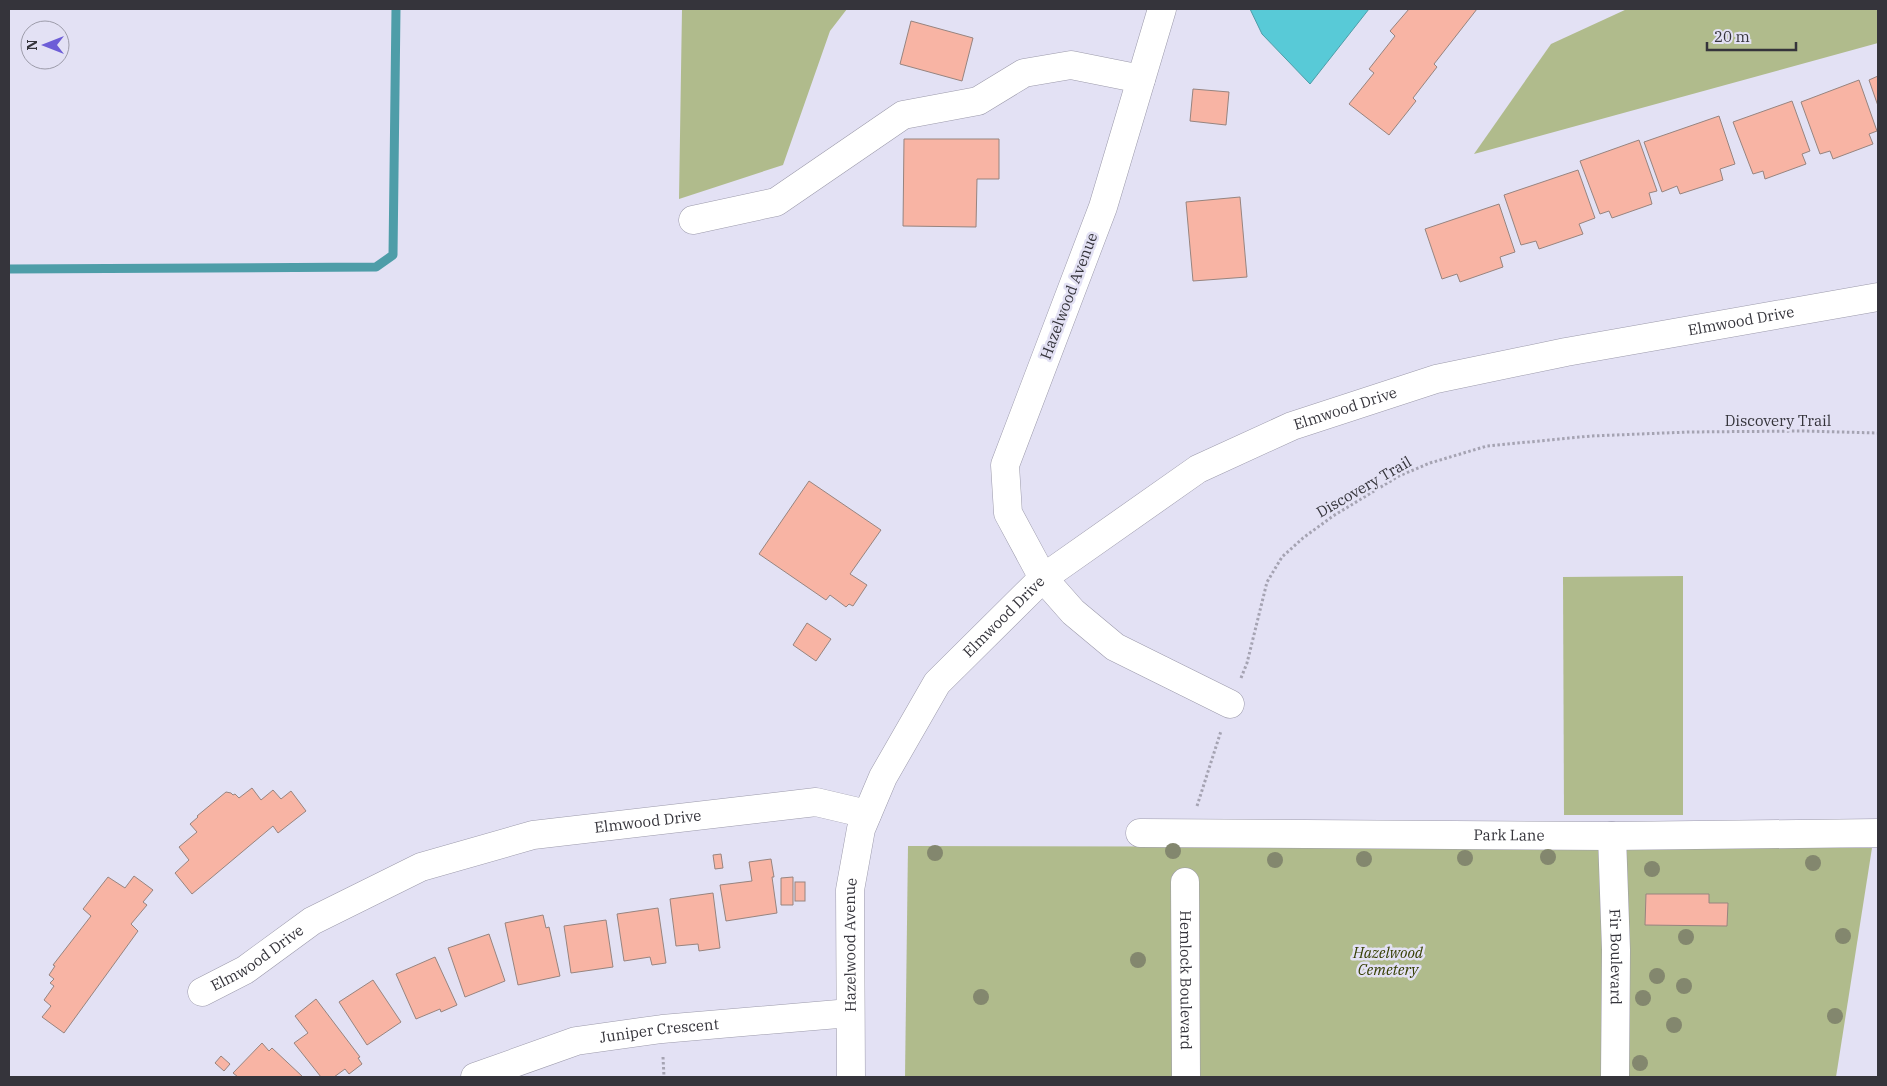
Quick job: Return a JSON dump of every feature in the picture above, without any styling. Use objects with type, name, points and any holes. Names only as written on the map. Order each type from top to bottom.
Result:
[{"type":"street","name":"Hazelwood Avenue","points":[[1162,9],[1103,207],[1005,465],[1008,513],[1043,578],[1073,612],[1115,647],[1230,704]]},
{"type":"street","points":[[693,220],[776,202],[903,115],[978,101],[1024,73],[1071,65],[1142,79]]},
{"type":"street","name":"Elmwood Drive","points":[[202,992],[245,970],[312,922],[420,867],[533,835],[816,802],[867,814],[882,777],[937,683],[1043,578],[1198,469],[1292,426],[1436,379],[1566,352],[1878,297]]},
{"type":"street","name":"Hazelwood Avenue","points":[[851,1077],[850,890],[861,829],[867,814]]},
{"type":"street","name":"Park Lane","points":[[1140,833],[1612,836],[1878,833]]},
{"type":"street","name":"Fir Boulevard","points":[[1612,836],[1616,950],[1615,1077]]},
{"type":"street","name":"Hemlock Boulevard","points":[[1185,882],[1186,1077]]},
{"type":"street","name":"Juniper Crescent","points":[[474,1077],[576,1041],[662,1029],[850,1013]]},
{"type":"path","name":"Discovery Trail","points":[[1186,833],[1188,822],[1197,805],[1208,766],[1230,704],[1247,663],[1267,582],[1282,557],[1302,538],[1333,516],[1399,476],[1430,463],[1487,446],[1591,436],[1746,431],[1878,433]]},
{"type":"green space","points":[[682,9],[847,9],[830,31],[783,165],[679,199]]},
{"type":"green space","points":[[1627,9],[1878,9],[1878,43],[1474,154],[1551,44]]},
{"type":"green space","points":[[1683,576],[1683,815],[1564,815],[1563,577]]},
{"type":"green space","name":"Hazelwood Cemetery","points":[[908,846],[1872,848],[1836,1077],[905,1077]]},
{"type":"water","points":[[1250,9],[1369,9],[1310,84],[1262,34]]},
{"type":"building","points":[[1409,9],[1477,9],[1434,64],[1437,67],[1413,98],[1416,101],[1389,135],[1349,104],[1374,73],[1369,69],[1395,36],[1390,31]]},
{"type":"building","points":[[911,21],[973,38],[962,81],[900,64]]},
{"type":"building","points":[[1878,76],[1878,106],[1869,80]]},
{"type":"building","points":[[1859,80],[1877,131],[1869,134],[1873,144],[1833,159],[1830,151],[1820,154],[1801,102]]},
{"type":"building","points":[[1193,89],[1229,92],[1226,125],[1190,121]]},
{"type":"building","points":[[1792,101],[1810,151],[1802,154],[1806,164],[1765,179],[1763,171],[1753,174],[1733,122]]},
{"type":"building","points":[[1719,116],[1735,164],[1720,169],[1723,180],[1680,194],[1677,186],[1662,192],[1644,142]]},
{"type":"building","points":[[904,139],[999,139],[999,179],[977,179],[976,227],[903,226]]},
{"type":"building","points":[[1639,140],[1657,191],[1649,193],[1652,204],[1612,218],[1609,211],[1600,214],[1580,161]]},
{"type":"building","points":[[1578,170],[1595,218],[1579,224],[1583,234],[1539,249],[1536,241],[1521,245],[1504,195]]},
{"type":"building","points":[[1240,197],[1247,277],[1193,281],[1186,202]]},
{"type":"building","points":[[1499,204],[1515,252],[1500,257],[1503,267],[1460,282],[1457,274],[1442,279],[1425,229]]},
{"type":"building","points":[[809,481],[881,530],[850,574],[867,585],[853,606],[849,604],[846,607],[830,595],[826,600],[759,554]]},
{"type":"building","points":[[807,623],[831,639],[816,661],[793,645]]},
{"type":"building","points":[[252,788],[261,800],[273,790],[281,799],[291,791],[306,811],[278,833],[273,826],[192,894],[175,873],[189,860],[179,847],[197,832],[190,824],[226,792],[235,794],[239,798]]},
{"type":"building","points":[[721,854],[723,868],[715,869],[713,855]]},
{"type":"building","points":[[771,859],[777,913],[726,921],[720,885],[752,881],[749,862]]},
{"type":"building","points":[[134,876],[153,890],[143,902],[147,905],[131,924],[138,931],[64,1033],[42,1017],[51,1006],[44,1000],[54,986],[50,983],[54,979],[49,975],[55,966],[53,965],[91,916],[83,909],[108,877],[125,888]]},
{"type":"building","points":[[793,877],[793,905],[781,905],[781,878]]},
{"type":"building","points":[[795,882],[805,882],[805,901],[795,901]]},
{"type":"building","points":[[713,893],[720,948],[699,951],[698,944],[676,946],[670,899]]},
{"type":"building","points":[[1646,894],[1709,894],[1709,903],[1728,903],[1727,926],[1645,925]]},
{"type":"building","points":[[658,908],[666,963],[652,965],[650,957],[624,961],[617,914]]},
{"type":"building","points":[[543,915],[546,928],[549,927],[560,976],[518,985],[505,923]]},
{"type":"building","points":[[606,920],[613,967],[571,973],[564,926]]},
{"type":"building","points":[[489,934],[505,981],[465,997],[448,948]]},
{"type":"building","points":[[435,957],[457,1005],[441,1012],[440,1009],[416,1019],[396,974]]},
{"type":"building","points":[[373,980],[401,1022],[367,1045],[339,1002]]},
{"type":"building","points":[[316,999],[360,1057],[358,1058],[362,1064],[349,1074],[345,1069],[334,1077],[321,1077],[294,1043],[308,1033],[295,1016]]},
{"type":"building","points":[[262,1043],[269,1051],[272,1048],[303,1077],[238,1077],[233,1073]]},
{"type":"building","points":[[221,1056],[230,1064],[224,1071],[215,1063]]},
{"type":"waterway","points":[[9,269],[376,267],[393,255],[396,9]]}]
